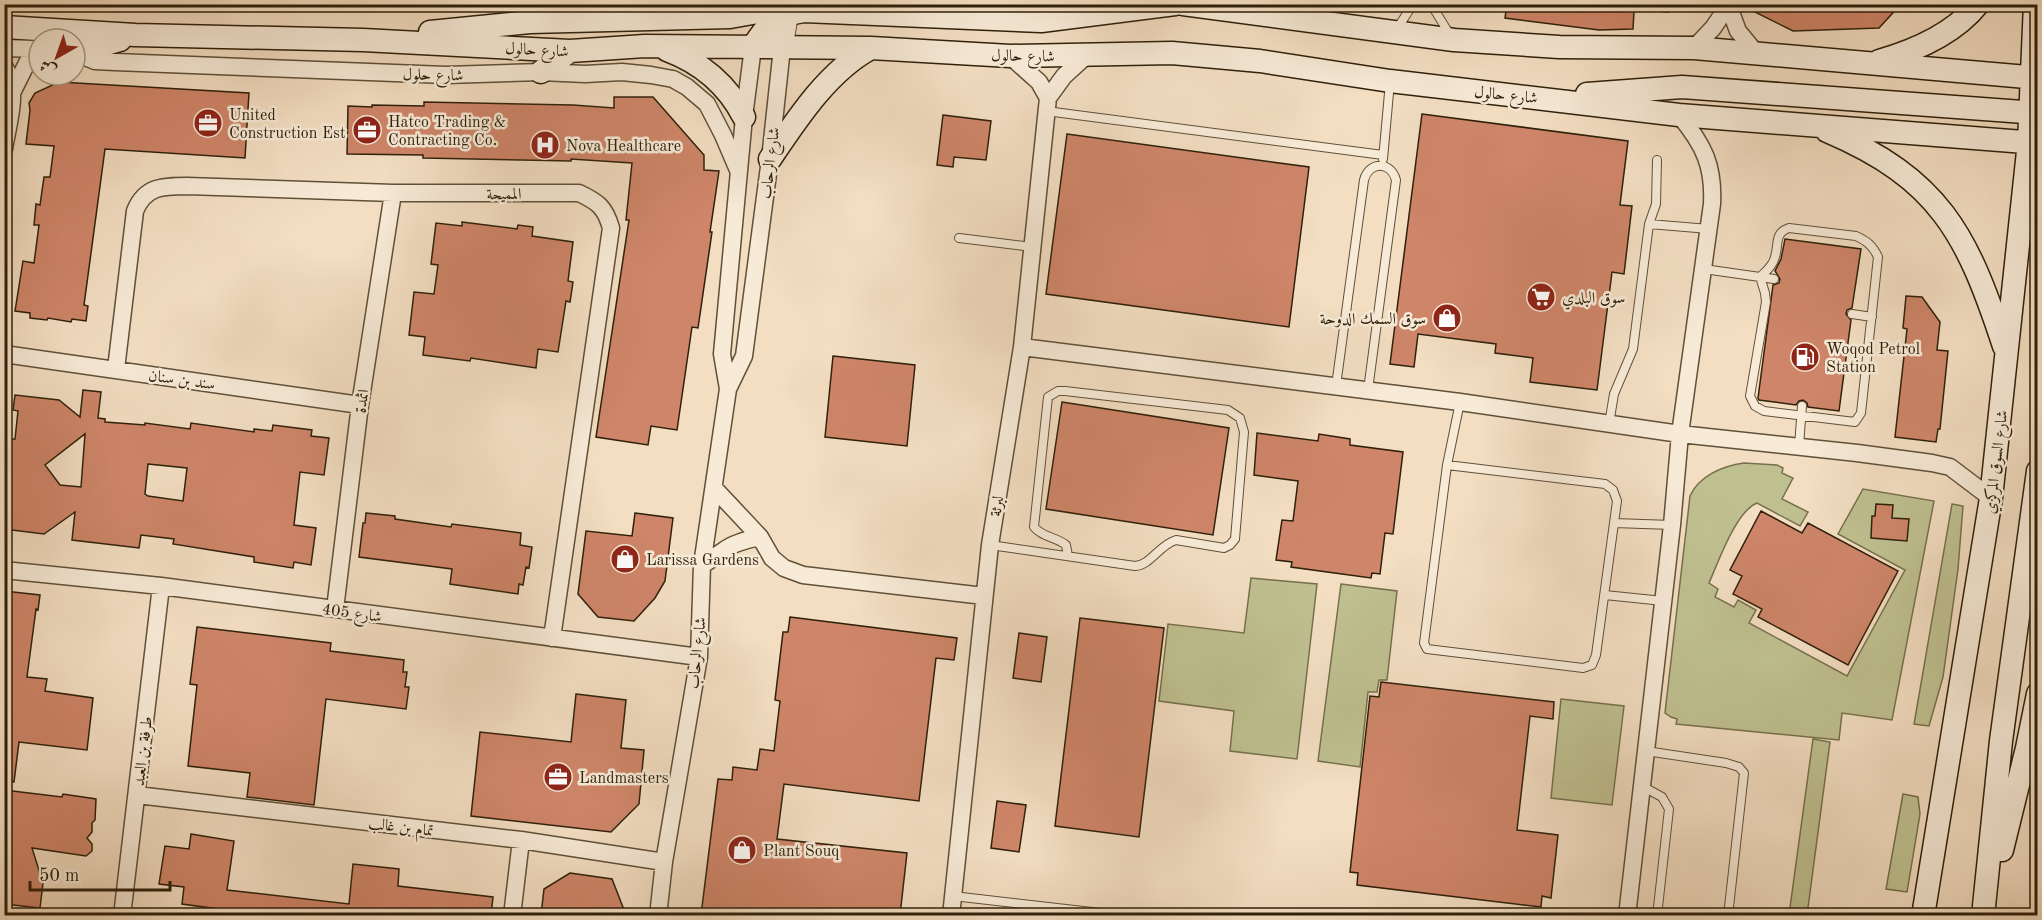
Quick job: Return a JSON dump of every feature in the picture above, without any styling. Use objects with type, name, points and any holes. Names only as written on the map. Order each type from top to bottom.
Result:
[{"type":"main road","points":[[363,40],[530,22],[710,18],[745,15],[772,8],[1041,21],[1174,4]]},
{"type":"main road","points":[[1183,4],[1454,40],[1559,47],[1694,48],[2036,79]]},
{"type":"main road","points":[[1869,64],[1913,49],[1949,30],[1978,4]]},
{"type":"main road","name":"شارع السوق المركزي","points":[[1923,915],[1991,498],[2035,140],[2035,4]]},
{"type":"main road","points":[[753,47],[770,23],[772,8]]},
{"type":"main road","name":"شارع حالول","points":[[4,27],[135,35],[363,40],[570,51],[645,46],[872,48],[1010,56],[1172,53],[1260,61],[1390,81],[1679,115],[2035,140]]},
{"type":"main road","points":[[87,49],[135,35]]},
{"type":"main road","points":[[645,46],[667,50],[699,65],[727,90],[744,117]]},
{"type":"main road","points":[[770,159],[803,113],[831,80],[849,62],[872,48]]},
{"type":"main road","points":[[541,72],[570,51]]},
{"type":"main road","points":[[1535,97],[1682,87],[2034,113]]},
{"type":"main road","points":[[1809,124],[1853,142],[1888,162],[1914,181],[1943,212],[1956,229],[1980,279],[2007,354]]},
{"type":"main road","points":[[1984,915],[2001,741],[2037,471]]},
{"type":"main road","points":[[1984,915],[2027,748],[2037,694]]},
{"type":"street","points":[[1694,48],[1713,28],[1728,5]]},
{"type":"street","points":[[1728,5],[1738,31],[1756,53]]},
{"type":"street","name":"شارع الرحاب","points":[[658,915],[663,862],[699,657],[702,565],[728,389],[722,354],[744,117],[753,47],[772,8]]},
{"type":"street","name":"شارع الرحاب","points":[[728,389],[744,356],[770,159],[782,48],[772,8]]},
{"type":"street","points":[[4,48],[27,49]]},
{"type":"street","points":[[1047,104],[1068,71],[1087,55]]},
{"type":"street","points":[[1010,56],[1040,82],[1047,104]]},
{"type":"street","name":"شارع حلول","points":[[87,58],[95,61],[115,62],[446,75],[622,72],[673,79],[687,87],[707,104],[740,174]]},
{"type":"street","points":[[4,149],[13,91],[27,63]]},
{"type":"street","points":[[4,66],[11,80],[13,91]]},
{"type":"street","name":"لبرثة","points":[[951,915],[990,545],[1022,347],[1047,104]]},
{"type":"street","points":[[1627,915],[1672,525],[1680,434],[1704,269],[1713,185],[1710,166],[1703,148],[1679,115]]},
{"type":"street","name":"المميحة","points":[[116,369],[132,225],[140,199],[149,192],[171,186],[187,186],[393,193],[579,193],[600,205],[611,228],[552,638]]},
{"type":"street","name":"اثمدة","points":[[335,609],[360,405],[393,193]]},
{"type":"street","points":[[1022,347],[1460,402],[1680,434],[1799,446],[1932,464],[1950,467],[1991,498]]},
{"type":"street","name":"سند بن سنان","points":[[4,354],[360,405]]},
{"type":"street","points":[[714,488],[760,537],[772,558],[784,568],[803,575],[984,596]]},
{"type":"street","points":[[702,565],[728,548],[760,537]]},
{"type":"street","name":"شارع 405","points":[[4,570],[161,586],[699,657]]},
{"type":"street","name":"طرفة بن العبد","points":[[122,915],[161,586]]},
{"type":"street","name":"تمام بن غالب","points":[[137,795],[521,840],[663,862]]},
{"type":"street","points":[[512,915],[521,840]]},
{"type":"lane","points":[[1394,33],[1413,4]]},
{"type":"lane","points":[[1431,4],[1454,40]]},
{"type":"lane","points":[[1643,4],[1667,8],[1672,4]]},
{"type":"lane","points":[[1383,165],[1390,81]]},
{"type":"lane","points":[[1047,104],[1383,155]]},
{"type":"lane","points":[[1609,424],[1614,394],[1633,349],[1649,224],[1656,204],[1658,160]]},
{"type":"lane","points":[[1336,386],[1364,180],[1368,170],[1377,165],[1383,165],[1395,175],[1396,185],[1368,390]]},
{"type":"lane","points":[[1649,224],[1709,229]]},
{"type":"lane","points":[[1797,228],[1856,236],[1867,240],[1874,248],[1878,257],[1872,316],[1861,413],[1855,422],[1801,417],[1764,411],[1755,406],[1750,396],[1766,302],[1760,277],[1772,265],[1776,256],[1777,240],[1783,230],[1797,228]]},
{"type":"lane","points":[[959,238],[1032,248]]},
{"type":"lane","points":[[1704,269],[1774,279]]},
{"type":"lane","points":[[1852,314],[1872,316]]},
{"type":"lane","points":[[990,545],[1068,556],[1140,565],[1169,542],[1176,540],[1224,548],[1230,545],[1235,539],[1244,432],[1240,418],[1228,410],[1065,391],[1058,391],[1048,396],[1034,527],[1044,535],[1059,539],[1066,545],[1068,556]]},
{"type":"lane","points":[[1447,465],[1605,484],[1613,490],[1617,501],[1596,655],[1592,665],[1583,668],[1427,649],[1424,643],[1447,465],[1460,402]]},
{"type":"lane","points":[[1799,446],[1802,406]]},
{"type":"lane","points":[[1614,524],[1672,525]]},
{"type":"lane","points":[[1605,595],[1663,601]]},
{"type":"lane","points":[[1646,751],[1726,763],[1739,767],[1744,773],[1728,915]]},
{"type":"lane","points":[[1642,786],[1662,796],[1669,809],[1657,915]]},
{"type":"lane","points":[[953,896],[1127,915]]},
{"type":"green space","points":[[1744,463],[1777,465],[1783,468],[1782,473],[1793,478],[1782,499],[1808,512],[1800,526],[1757,503],[1749,508],[1728,538],[1709,583],[1718,589],[1715,597],[1734,607],[1738,600],[1756,610],[1749,623],[1847,676],[1905,570],[1838,534],[1863,489],[1934,501],[1892,720],[1842,713],[1839,740],[1676,724],[1677,719],[1665,713],[1690,496],[1699,483],[1712,473]]},
{"type":"green space","points":[[1952,504],[1963,506],[1958,569],[1943,677],[1929,726],[1914,724]]},
{"type":"green space","points":[[1251,578],[1317,584],[1297,759],[1230,751],[1234,711],[1159,701],[1168,624],[1244,633]]},
{"type":"green space","points":[[1341,584],[1397,591],[1387,680],[1379,680],[1377,692],[1368,692],[1360,767],[1318,761]]},
{"type":"green space","points":[[1561,699],[1624,706],[1612,805],[1551,798]]},
{"type":"green space","points":[[1813,739],[1830,742],[1807,915],[1789,915]]},
{"type":"green space","points":[[1903,794],[1918,797],[1920,814],[1907,892],[1886,889]]},
{"type":"building","points":[[1507,4],[1634,11],[1633,29],[1599,30],[1505,18]]},
{"type":"building","points":[[1739,4],[1804,4],[1814,9],[1901,4],[1879,28],[1793,31]]},
{"type":"building","points":[[87,84],[249,93],[245,158],[105,149],[84,305],[88,306],[86,321],[72,319],[71,322],[30,318],[30,313],[15,311],[23,261],[34,263],[39,225],[34,225],[36,204],[40,205],[44,177],[50,177],[54,146],[26,144],[29,103],[35,93],[48,87],[87,87]]},
{"type":"building","points":[[614,97],[653,97],[704,155],[704,170],[719,171],[698,328],[692,327],[677,430],[651,426],[648,445],[596,437],[629,220],[626,220],[632,163],[571,159],[571,161],[423,158],[423,155],[347,154],[348,106],[424,106],[424,102],[614,108]]},
{"type":"building","points":[[1422,114],[1628,141],[1620,205],[1632,206],[1624,274],[1612,272],[1597,390],[1530,382],[1533,358],[1495,353],[1496,344],[1418,334],[1414,367],[1390,364]]},
{"type":"building","points":[[943,115],[991,121],[986,160],[954,157],[953,167],[937,165]]},
{"type":"building","points":[[1067,134],[1309,167],[1289,327],[1046,294]]},
{"type":"building","points":[[462,222],[517,229],[518,225],[533,227],[532,236],[573,242],[568,281],[573,282],[570,302],[566,301],[558,352],[538,349],[536,368],[471,358],[470,361],[423,355],[425,337],[409,335],[414,292],[434,294],[438,265],[431,264],[436,223],[462,226]]},
{"type":"building","name":"Woqod Petrol Station","points":[[1785,239],[1861,249],[1852,308],[1847,310],[1846,314],[1851,320],[1839,411],[1808,407],[1803,400],[1796,405],[1758,398],[1773,285],[1779,283],[1780,279],[1775,271],[1781,259]]},
{"type":"building","points":[[1906,296],[1922,297],[1940,322],[1937,350],[1948,351],[1940,429],[1938,429],[1936,442],[1895,437],[1907,329],[1903,328]]},
{"type":"building","points":[[833,356],[915,365],[907,446],[825,437]]},
{"type":"building","points":[[83,390],[101,392],[98,418],[105,419],[105,422],[145,425],[145,423],[190,429],[191,423],[254,432],[254,429],[272,431],[273,425],[312,430],[311,436],[329,438],[324,475],[300,472],[294,525],[316,528],[311,565],[294,562],[293,568],[254,562],[254,557],[173,544],[174,539],[141,535],[139,548],[72,540],[75,512],[44,534],[4,529],[4,513],[6,514],[10,485],[5,485],[9,439],[15,439],[18,411],[13,410],[15,395],[59,400],[80,417]],"holes":[[[85,434],[81,487],[60,485],[45,465]],[[148,464],[187,468],[183,501],[145,494]]]},
{"type":"building","points":[[1062,402],[1229,428],[1213,535],[1046,509]]},
{"type":"building","points":[[1257,433],[1318,441],[1319,434],[1350,439],[1350,445],[1403,452],[1393,534],[1385,533],[1380,574],[1372,573],[1371,578],[1291,567],[1292,562],[1276,560],[1282,520],[1293,521],[1298,481],[1254,475]]},
{"type":"building","points":[[1876,504],[1893,505],[1892,518],[1909,519],[1907,541],[1871,538],[1872,516],[1875,516]]},
{"type":"building","points":[[1761,511],[1802,533],[1808,523],[1898,571],[1848,665],[1758,617],[1762,609],[1733,594],[1742,576],[1730,570]]},
{"type":"building","points":[[366,513],[451,527],[452,524],[521,533],[520,545],[532,547],[529,568],[526,567],[523,585],[519,584],[518,594],[450,584],[452,569],[359,557]]},
{"type":"building","name":"Larissa Gardens","points":[[635,513],[673,518],[665,581],[655,598],[634,621],[598,617],[578,594],[586,531],[632,536]]},
{"type":"building","points":[[4,591],[40,595],[27,677],[47,679],[45,691],[93,698],[87,750],[19,742],[14,782],[4,781],[4,641],[9,606],[4,606]]},
{"type":"building","points":[[790,617],[957,638],[954,660],[936,658],[919,801],[784,784],[777,839],[907,853],[900,915],[701,915],[718,779],[732,780],[733,767],[757,770],[760,749],[774,751],[780,701],[775,700],[783,632],[788,632]]},
{"type":"building","points":[[1080,618],[1164,628],[1139,837],[1055,826]]},
{"type":"building","points":[[197,627],[331,643],[330,651],[404,660],[403,672],[407,672],[405,687],[409,687],[406,709],[326,699],[314,805],[247,797],[250,773],[188,766],[197,685],[190,684]]},
{"type":"building","points":[[1019,633],[1047,637],[1041,682],[1013,678]]},
{"type":"building","points":[[1381,682],[1554,702],[1553,719],[1530,716],[1517,830],[1558,835],[1551,898],[1542,896],[1541,907],[1357,885],[1358,873],[1350,872],[1370,696],[1379,697]]},
{"type":"building","name":"Landmasters","points":[[576,694],[626,700],[621,748],[644,750],[639,804],[611,832],[471,816],[480,732],[571,742]]},
{"type":"building","points":[[4,790],[96,799],[95,820],[92,823],[92,832],[87,838],[92,844],[92,851],[86,856],[32,848],[43,883],[40,908],[4,904]]},
{"type":"building","points":[[997,801],[1026,805],[1019,852],[991,848]]},
{"type":"building","points":[[191,834],[234,841],[227,890],[349,904],[353,864],[399,869],[398,886],[493,897],[491,915],[233,915],[233,911],[182,904],[184,887],[159,884],[165,846],[189,849]]},
{"type":"building","points":[[570,873],[612,879],[626,915],[541,915],[544,889]]},
{"type":"place","name":"United Construction Est","points":[[208,123]]},
{"type":"place","name":"Hatco Trading & Contracting Co.","points":[[367,130]]},
{"type":"place","name":"Nova Healthcare","points":[[545,145]]},
{"type":"place","name":"سوق البلدي","points":[[1541,297]]},
{"type":"place","name":"سوق السمك الدوحة","points":[[1447,318]]},
{"type":"place","name":"Woqod Petrol Station","points":[[1805,357]]},
{"type":"place","name":"Larissa Gardens","points":[[625,559]]},
{"type":"place","name":"Landmasters","points":[[558,777]]},
{"type":"place","name":"Plant Souq","points":[[742,850]]}]
